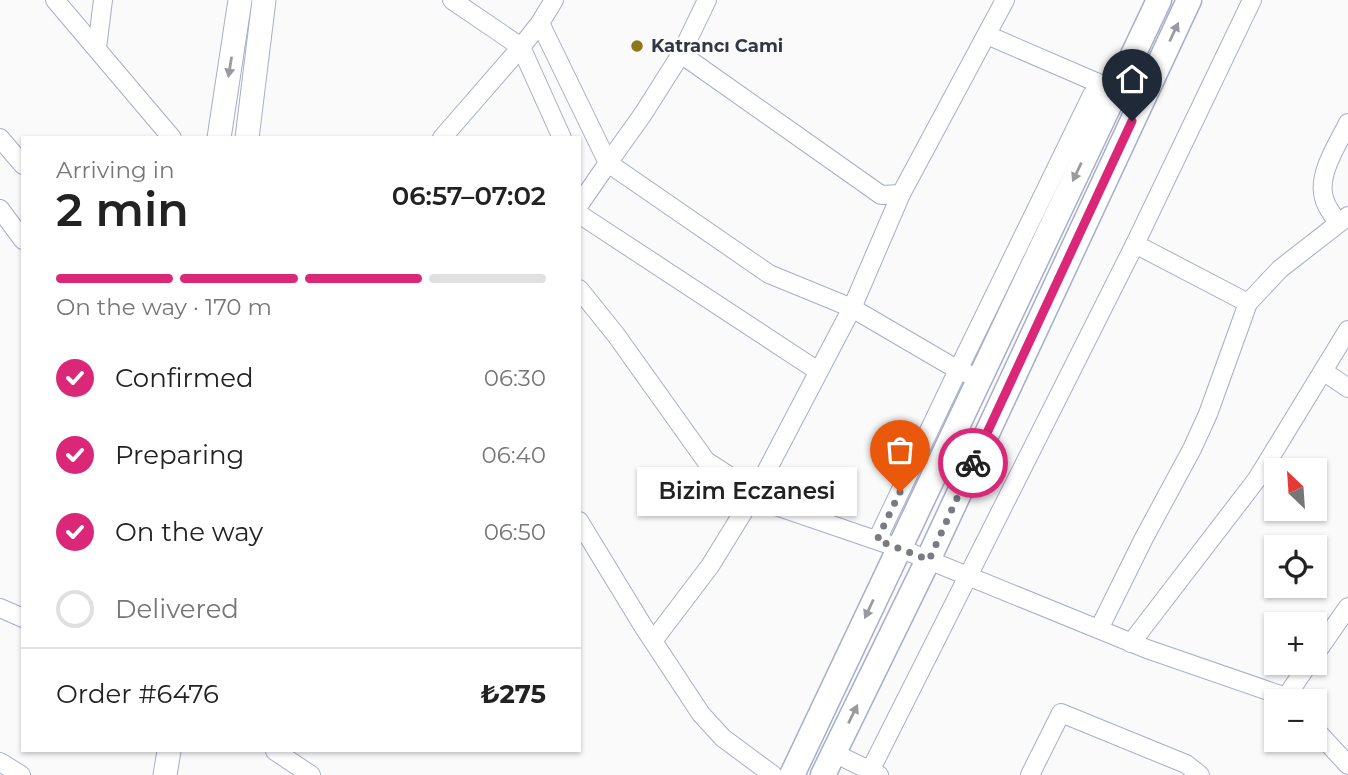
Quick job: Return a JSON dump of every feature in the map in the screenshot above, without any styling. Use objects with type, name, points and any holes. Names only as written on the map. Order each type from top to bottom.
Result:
[{"type":"main road","points":[[792,775],[888,544],[969,374],[1159,0]]},
{"type":"main road","points":[[823,775],[929,560],[1189,0]]},
{"type":"street","points":[[55,0],[170,136]]},
{"type":"street","points":[[97,48],[103,0]]},
{"type":"street","points":[[219,136],[240,0]]},
{"type":"street","points":[[247,136],[264,0]]},
{"type":"street","points":[[452,0],[521,47],[561,136]]},
{"type":"street","points":[[444,136],[521,47],[554,0]]},
{"type":"street","points":[[582,192],[608,163],[643,114],[681,54],[707,0]]},
{"type":"street","points":[[653,641],[710,566],[755,493],[852,308],[901,194],[1005,0]]},
{"type":"street","points":[[834,753],[872,774],[1135,244],[1252,0]]},
{"type":"street","points":[[540,23],[608,163],[769,274],[852,308],[969,374],[1093,95],[1105,86],[986,35]]},
{"type":"street","points":[[681,54],[881,195],[901,194]]},
{"type":"street","points":[[1099,629],[1208,414],[1248,303],[1280,269],[1343,219],[1324,200],[1322,187],[1324,176],[1348,123]]},
{"type":"street","points":[[0,138],[21,163]]},
{"type":"street","points":[[0,209],[21,237]]},
{"type":"street","points":[[581,215],[818,371]]},
{"type":"street","points":[[1135,244],[1248,303]]},
{"type":"street","points":[[581,291],[616,335],[706,460],[776,506],[888,544],[1131,643],[1264,690]]},
{"type":"street","points":[[1131,643],[1258,479],[1348,330]]},
{"type":"street","points":[[1323,371],[1348,388]]},
{"type":"street","points":[[581,524],[701,714],[723,738],[773,775]]},
{"type":"street","points":[[1327,637],[1348,607]]},
{"type":"street","points":[[0,608],[21,617]]},
{"type":"street","points":[[1030,775],[1061,713],[1186,764],[1200,775]]},
{"type":"street","points":[[1327,742],[1348,765]]},
{"type":"street","points":[[150,775],[153,752]]},
{"type":"street","points":[[165,775],[169,752]]},
{"type":"street","points":[[276,752],[311,775]]},
{"type":"street","points":[[0,762],[21,775]]},
{"type":"way so far","points":[[900,492],[877,540],[929,560],[973,463]]},
{"type":"place","name":"Katrancı Cami","points":[[637,46]]},
{"type":"place","name":"Bizim Eczanesi","points":[[900,492]]},
{"type":"route","points":[[973,463],[1132,121]]}]
